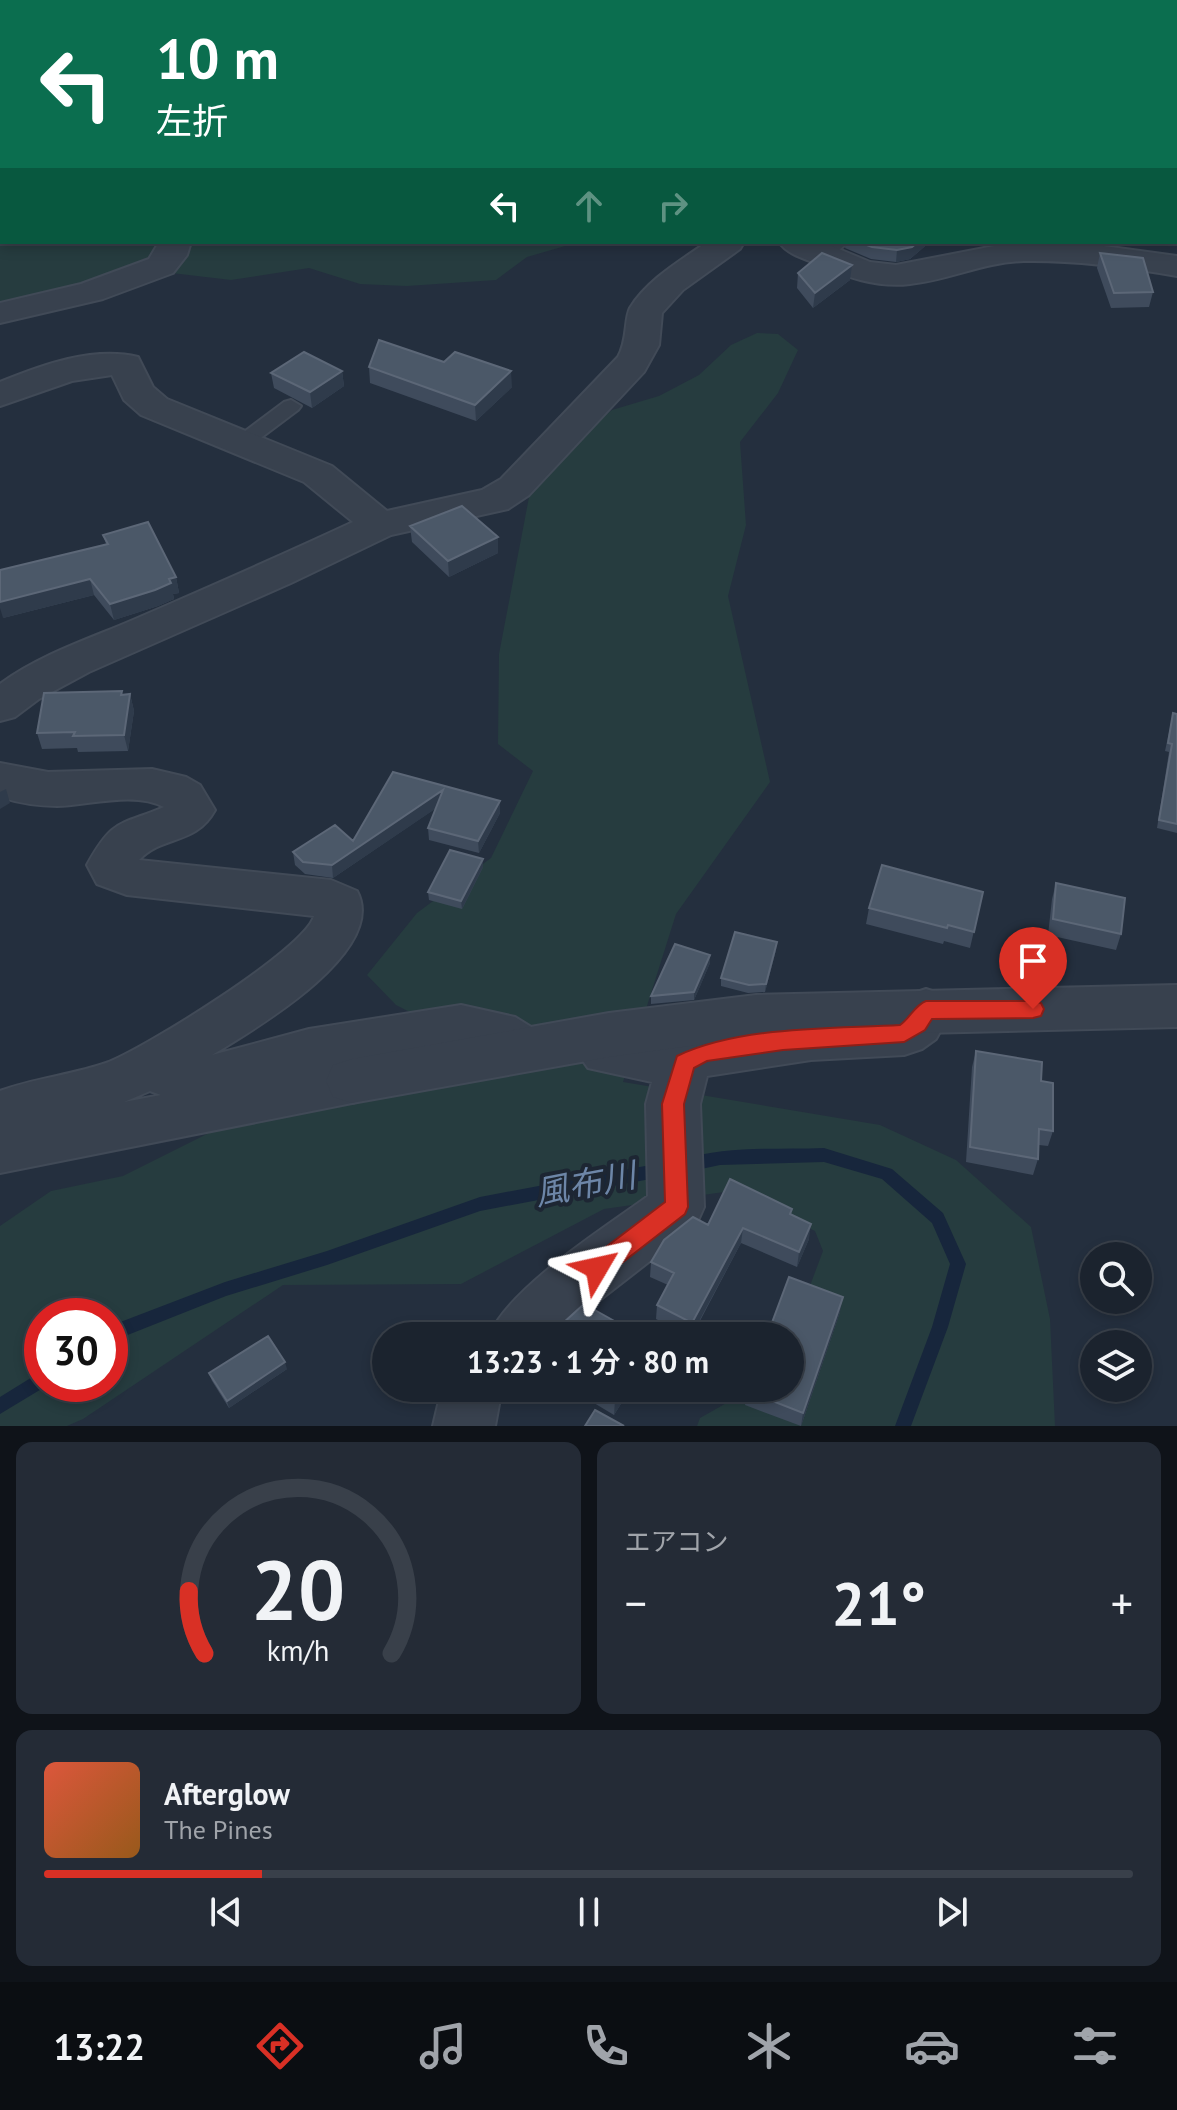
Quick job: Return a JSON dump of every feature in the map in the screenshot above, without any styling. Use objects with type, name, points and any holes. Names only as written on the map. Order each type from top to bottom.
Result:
[{"type":"street","points":[[0,313],[91,292],[161,266],[171,255],[174,244]]},
{"type":"street","points":[[0,706],[24,688],[74,662],[277,574],[379,525],[494,500],[515,487],[643,348],[645,312],[655,297],[725,244]]},
{"type":"street","points":[[819,246],[867,271],[905,276],[1001,253],[1051,253],[1177,266]]},
{"type":"street","points":[[0,395],[97,363],[125,365],[137,392],[154,407],[194,426],[243,442],[318,474],[379,525]]},
{"type":"street","points":[[0,780],[52,789],[156,784],[180,792],[190,802],[192,810],[185,819],[131,835],[119,848],[111,865],[114,871],[142,880],[331,899],[340,904],[336,929],[305,962],[241,1009],[122,1080],[18,1105],[0,1117]]},
{"type":"street","points":[[0,1149],[593,1038],[756,1016],[1177,1006]]},
{"type":"street","points":[[593,1038],[606,1053],[643,1060],[684,1062],[704,1053],[783,1041],[904,1034],[918,1024],[926,1010]]},
{"type":"street","points":[[145,1068],[178,1077],[217,1078],[309,1051],[461,1026],[497,1032],[526,1050]]},
{"type":"street","points":[[534,1322],[576,1284],[676,1207],[673,1104],[684,1062]]},
{"type":"street","points":[[464,1426],[469,1402]]},
{"type":"lane","points":[[243,442],[291,406]]},
{"type":"green space","points":[[0,244],[572,244],[527,257],[496,280],[407,286],[360,284],[309,268],[231,280],[129,268],[0,316]]},
{"type":"green space","points":[[757,333],[778,334],[798,350],[778,393],[740,442],[746,525],[728,596],[770,782],[676,914],[623,1082],[880,1125],[956,1160],[1031,1227],[1050,1319],[1055,1426],[697,1426],[700,1418],[728,1402],[804,1402],[804,1322],[796,1322],[823,1251],[815,1231],[731,1191],[604,1209],[461,1284],[283,1285],[128,1389],[128,1298],[24,1298],[24,1402],[108,1402],[67,1426],[0,1426],[0,1226],[51,1191],[123,1176],[235,1120],[459,1037],[396,1005],[367,975],[417,913],[491,858],[533,771],[498,744],[499,654],[530,492],[570,443],[612,410],[659,396],[699,375],[731,345]]},
{"type":"building","points":[[864,244],[916,244],[897,250]]},
{"type":"building","points":[[822,253],[852,265],[815,293],[798,273]]},
{"type":"building","points":[[1100,253],[1143,258],[1153,292],[1114,293]]},
{"type":"building","points":[[379,340],[444,362],[455,352],[511,371],[475,405],[369,367]]},
{"type":"building","points":[[304,352],[342,371],[310,392],[271,373]]},
{"type":"building","points":[[462,506],[498,537],[448,561],[410,526]]},
{"type":"building","points":[[148,522],[176,577],[169,579],[171,583],[110,604],[90,579],[0,602],[0,570],[108,544],[103,535]]},
{"type":"building","points":[[122,691],[121,695],[130,694],[124,735],[37,733],[44,693]]},
{"type":"building","points":[[1173,713],[1177,714],[1177,824],[1159,820],[1172,744],[1168,743]]},
{"type":"building","points":[[393,772],[500,801],[478,841],[428,828],[443,790],[332,865],[303,862],[293,852],[335,825],[353,841]]},
{"type":"building","points":[[450,850],[483,859],[461,901],[428,892]]},
{"type":"building","points":[[882,865],[983,892],[974,932],[869,908]]},
{"type":"building","points":[[1056,883],[1125,898],[1121,934],[1053,919]]},
{"type":"building","points":[[735,932],[777,942],[766,984],[749,985],[721,978]]},
{"type":"building","points":[[675,944],[710,955],[694,992],[651,996]]},
{"type":"building","points":[[976,1051],[1042,1062],[1041,1081],[1053,1083],[1053,1131],[1039,1129],[1038,1159],[970,1147]]},
{"type":"building","points":[[730,1179],[792,1209],[790,1214],[811,1224],[799,1252],[743,1228],[690,1322],[657,1305],[674,1273],[651,1262],[664,1240],[693,1217],[708,1225]]},
{"type":"building","points":[[789,1277],[843,1297],[803,1413],[775,1402],[804,1402],[804,1322],[772,1322]]},
{"type":"building","points":[[584,1304],[616,1322],[564,1322]]},
{"type":"building","points":[[268,1336],[285,1362],[227,1401],[209,1373]]},
{"type":"building","points":[[595,1410],[624,1426],[585,1426]]},
{"type":"waterway","name":"風布川","points":[[687,1165],[720,1158],[824,1155],[887,1174],[938,1218],[958,1264],[940,1327],[903,1426]]},
{"type":"waterway","name":"風布川","points":[[128,1327],[225,1289],[327,1258],[480,1204],[661,1170]]},
{"type":"waterway","name":"風布川","points":[[0,1406],[24,1391]]},
{"type":"route","points":[[597,1268],[640,1238],[676,1207],[673,1104],[684,1062],[704,1053],[783,1041],[904,1034],[918,1024],[926,1010],[1033,1009]]}]
